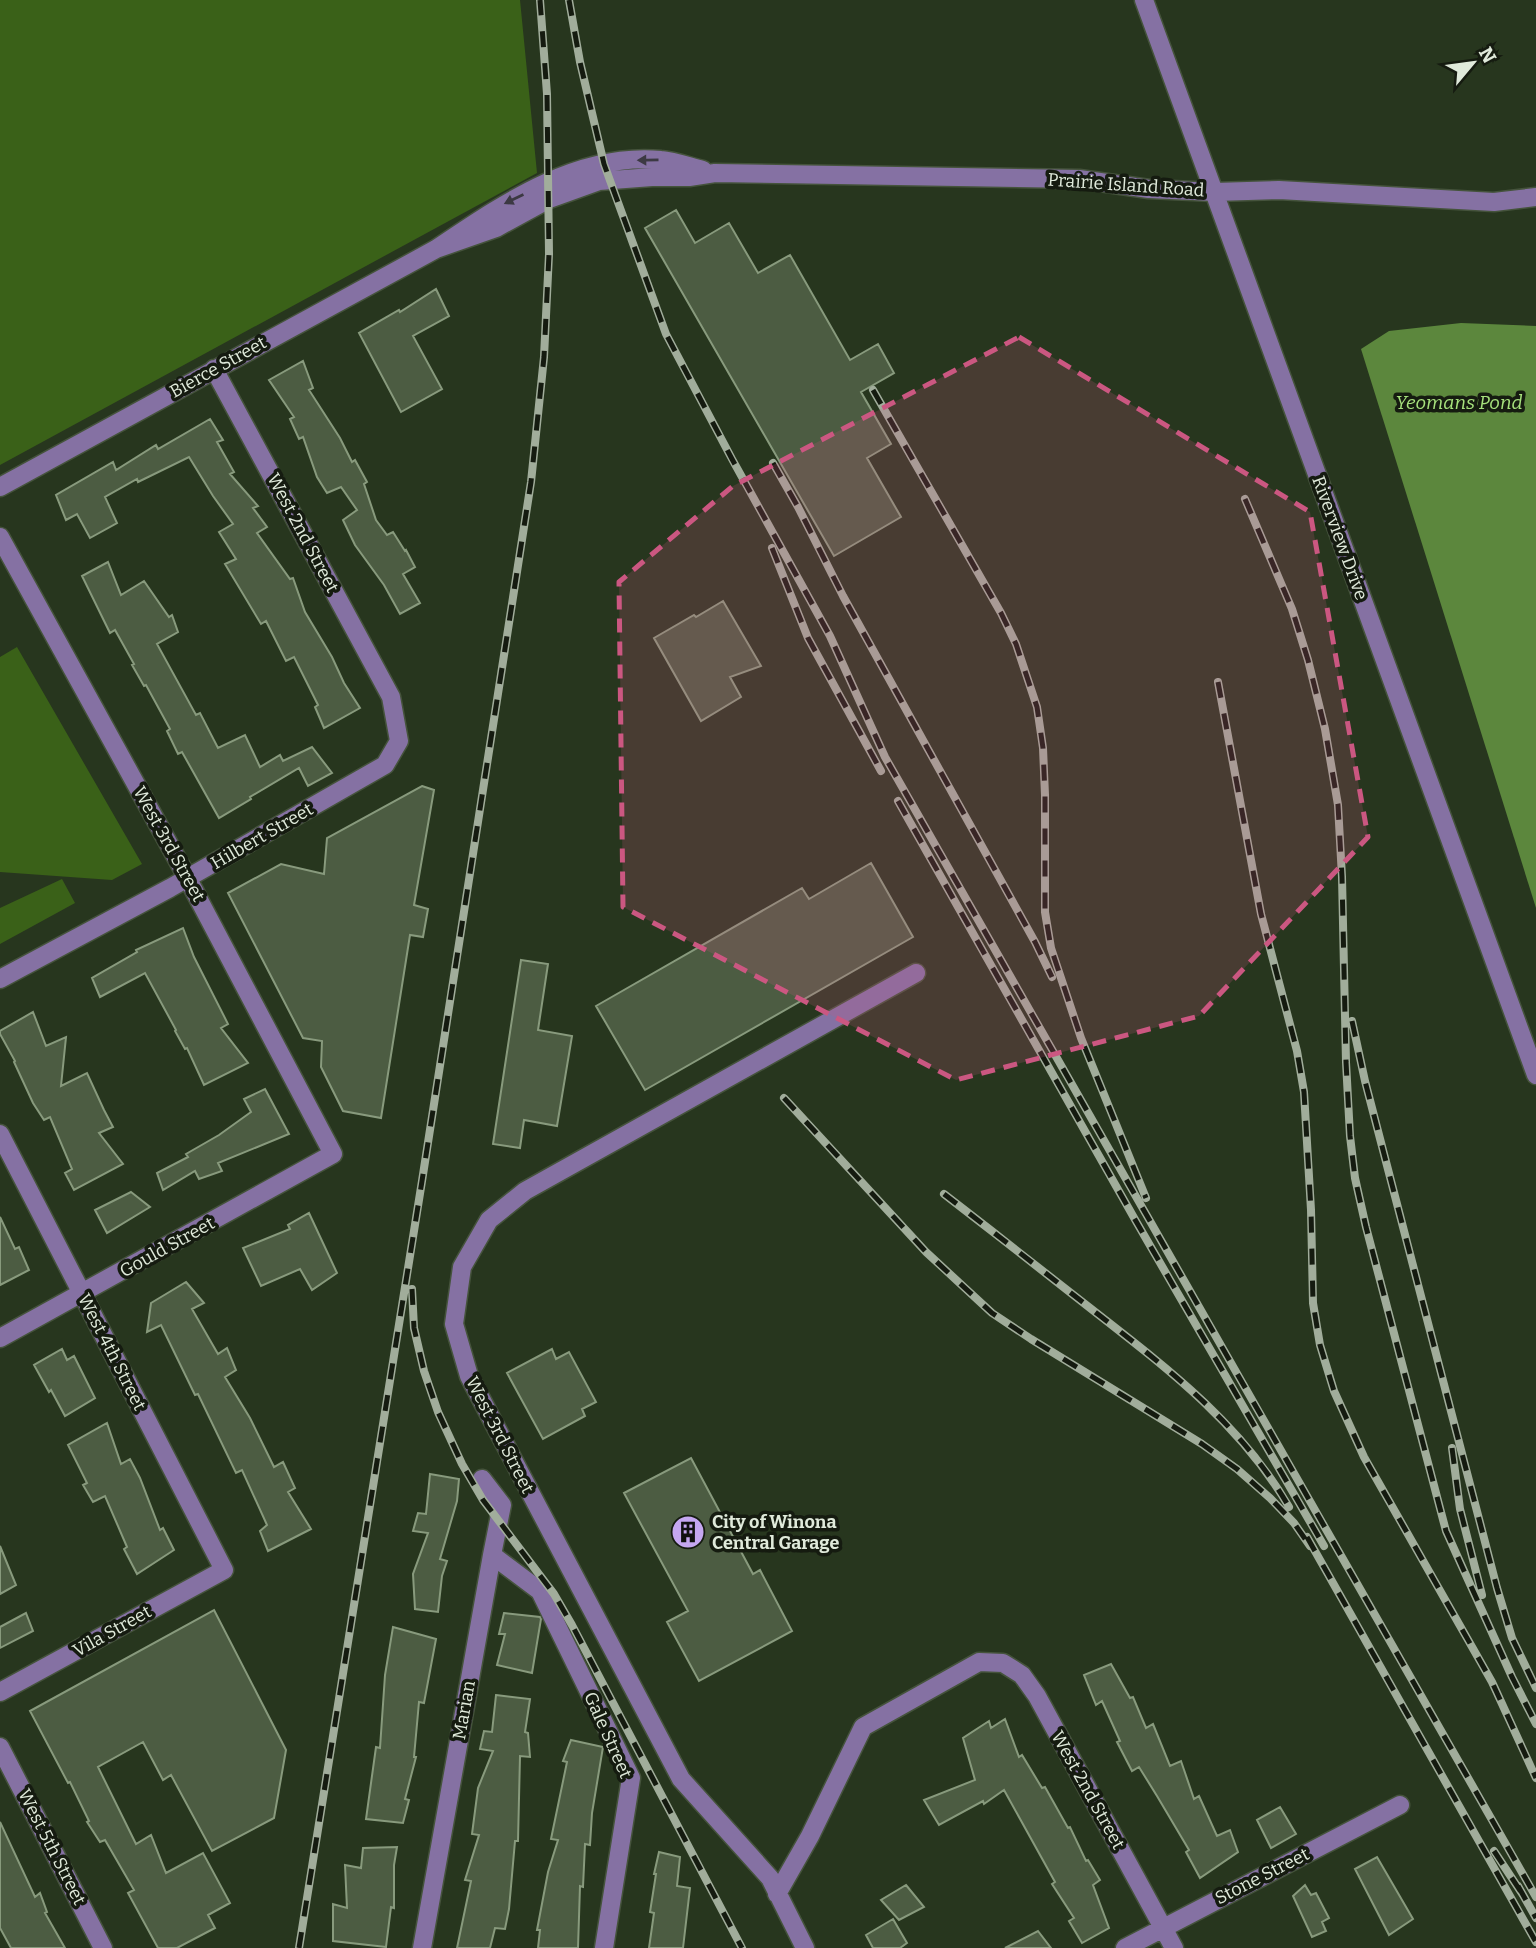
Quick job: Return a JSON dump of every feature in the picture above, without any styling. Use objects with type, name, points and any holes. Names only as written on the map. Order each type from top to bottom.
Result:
[{"type":"street","name":"Riverview Drive","points":[[1144,0],[1536,1075]]},
{"type":"street","name":"Prairie Island Road","points":[[578,178],[604,164],[662,160],[715,173],[1079,178],[1149,189],[1215,192],[1279,190],[1494,202],[1536,197]]},
{"type":"street","name":"Bierce Street","points":[[0,487],[436,249],[496,228],[549,199],[578,178]]},
{"type":"street","name":"West 2nd Street","points":[[214,369],[391,697]]},
{"type":"street","name":"West 3rd Street","points":[[0,537],[188,878],[333,1154]]},
{"type":"street","name":"Hilbert Street","points":[[0,979],[188,878],[385,765],[399,741],[391,697]]},
{"type":"street","name":"West 3rd Street","points":[[805,1948],[770,1878],[681,1779],[469,1377],[454,1324],[462,1267],[489,1220],[525,1191],[916,972]]},
{"type":"street","name":"West 4th Street","points":[[0,1134],[224,1570]]},
{"type":"street","name":"Gould Street","points":[[0,1338],[333,1154]]},
{"type":"street","name":"Marian","points":[[422,1948],[502,1505],[482,1479]]},
{"type":"street","name":"Gale Street","points":[[492,1555],[540,1591],[631,1778],[604,1948]]},
{"type":"street","name":"Vila Street","points":[[0,1692],[224,1570]]},
{"type":"street","name":"West 2nd Street","points":[[777,1894],[810,1836],[863,1727],[979,1662],[1003,1663],[1022,1675],[1037,1696],[1174,1948]]},
{"type":"street","name":"West 5th Street","points":[[0,1747],[103,1948]]},
{"type":"street","name":"Stone Street","points":[[1125,1948],[1400,1805]]},
{"type":"highlighted area","points":[[1019,337],[1310,512],[1368,837],[1199,1016],[956,1080],[623,907],[619,582],[733,486]]},
{"type":"shaded area","points":[[0,0],[520,0],[537,173],[0,465]]},
{"type":"shaded area","points":[[17,647],[142,864],[112,880],[0,872],[0,657]]},
{"type":"shaded area","points":[[62,879],[75,903],[0,944],[0,908]]},
{"type":"water","name":"Yeomans Pond","points":[[1461,323],[1536,326],[1536,908],[1361,349],[1389,331]]},
{"type":"building","points":[[676,210],[695,243],[729,223],[758,273],[790,255],[850,360],[878,344],[894,373],[861,392],[891,444],[867,458],[901,517],[834,556],[645,228]]},
{"type":"building","points":[[436,289],[449,316],[413,336],[442,389],[401,412],[359,333],[399,310],[400,312]]},
{"type":"building","points":[[303,361],[313,388],[309,390],[367,482],[364,484],[376,520],[387,535],[393,532],[415,567],[403,574],[420,603],[400,614],[384,585],[355,545],[343,520],[357,510],[341,487],[327,493],[317,477],[303,437],[299,439],[290,419],[294,417],[269,380]]},
{"type":"building","points":[[210,419],[223,440],[217,442],[234,472],[230,474],[258,506],[253,508],[267,527],[257,533],[290,579],[293,578],[305,612],[360,708],[324,728],[315,707],[318,705],[294,657],[286,661],[266,621],[261,624],[225,564],[236,559],[219,532],[233,524],[189,457],[138,482],[137,479],[105,497],[117,523],[90,538],[77,514],[66,520],[56,495],[113,462],[116,470],[156,445],[158,449]]},
{"type":"building","points":[[108,562],[121,595],[144,581],[169,617],[172,615],[178,632],[157,644],[196,715],[200,713],[218,748],[245,735],[260,767],[280,755],[283,761],[312,747],[332,773],[308,786],[299,768],[219,818],[182,752],[178,754],[167,731],[170,729],[132,665],[134,664],[115,630],[110,633],[82,576]]},
{"type":"building","points":[[723,601],[761,666],[730,677],[741,697],[701,721],[654,638]]},
{"type":"building","points":[[422,786],[434,790],[414,905],[428,909],[423,937],[410,935],[381,1118],[343,1111],[321,1067],[322,1041],[303,1038],[228,893],[281,864],[324,874],[327,838]]},
{"type":"building","points":[[871,863],[913,937],[645,1090],[596,1006],[802,888],[809,899]]},
{"type":"building","points":[[183,928],[194,957],[228,1024],[221,1028],[248,1063],[204,1085],[187,1048],[185,1049],[145,973],[100,997],[92,978],[137,952],[136,950]]},
{"type":"building","points":[[521,960],[548,964],[538,1030],[572,1036],[557,1126],[524,1120],[520,1148],[493,1144]]},
{"type":"building","points":[[33,1012],[46,1046],[66,1037],[61,1086],[87,1073],[113,1127],[99,1133],[123,1164],[74,1190],[65,1173],[72,1169],[50,1117],[44,1120],[33,1103],[0,1034],[0,1031]]},
{"type":"building","points":[[265,1089],[289,1134],[218,1163],[222,1171],[199,1179],[195,1171],[163,1190],[157,1173],[188,1157],[186,1154],[251,1112],[244,1099]]},
{"type":"building","points":[[131,1192],[150,1207],[107,1233],[95,1210]]},
{"type":"building","points":[[309,1213],[337,1273],[312,1290],[300,1269],[261,1286],[243,1248],[290,1229],[288,1225]]},
{"type":"building","points":[[0,1217],[15,1249],[19,1247],[29,1270],[0,1285]]},
{"type":"building","points":[[186,1282],[204,1303],[192,1309],[218,1354],[227,1348],[236,1370],[225,1377],[250,1418],[274,1467],[283,1462],[295,1488],[288,1492],[311,1529],[268,1551],[260,1531],[267,1525],[242,1470],[236,1473],[161,1325],[147,1332],[151,1303]]},
{"type":"building","points":[[62,1349],[67,1360],[74,1356],[95,1398],[65,1416],[34,1365]]},
{"type":"building","points":[[552,1349],[556,1359],[569,1352],[596,1402],[582,1409],[585,1416],[543,1439],[507,1373]]},
{"type":"building","points":[[107,1423],[121,1464],[130,1459],[160,1530],[163,1528],[174,1550],[137,1574],[124,1549],[127,1547],[105,1496],[93,1502],[83,1485],[87,1483],[68,1445]]},
{"type":"building","name":"City of Winona Central Garage","points":[[691,1458],[753,1574],[760,1570],[792,1631],[699,1681],[667,1622],[688,1611],[624,1493]]},
{"type":"building","points":[[430,1474],[459,1479],[457,1501],[440,1559],[447,1561],[442,1576],[438,1612],[415,1609],[413,1574],[428,1533],[413,1531],[418,1513],[426,1514]]},
{"type":"building","points":[[0,1546],[16,1585],[0,1594]]},
{"type":"building","points":[[214,1610],[286,1750],[274,1818],[212,1851],[171,1775],[163,1780],[143,1742],[98,1767],[136,1844],[151,1835],[166,1873],[203,1853],[230,1903],[208,1915],[215,1928],[177,1948],[158,1948],[128,1893],[134,1890],[105,1840],[100,1842],[87,1822],[89,1821],[70,1782],[68,1783],[30,1711]]},
{"type":"building","points":[[26,1613],[33,1631],[0,1648],[0,1627]]},
{"type":"building","points":[[504,1613],[541,1619],[532,1673],[497,1665],[505,1634],[499,1634]]},
{"type":"building","points":[[393,1627],[436,1639],[424,1703],[419,1702],[416,1757],[405,1799],[409,1800],[403,1823],[366,1819],[376,1747],[380,1748],[385,1675]]},
{"type":"building","points":[[1111,1664],[1130,1698],[1133,1697],[1146,1728],[1153,1724],[1170,1766],[1181,1761],[1194,1799],[1199,1796],[1217,1836],[1230,1830],[1238,1852],[1200,1878],[1186,1852],[1189,1850],[1139,1767],[1132,1771],[1117,1742],[1120,1741],[1102,1701],[1096,1705],[1084,1675]]},
{"type":"building","points":[[496,1695],[530,1699],[525,1732],[528,1733],[530,1757],[520,1756],[518,1841],[515,1841],[509,1909],[505,1929],[495,1928],[490,1948],[457,1948],[471,1881],[465,1880],[479,1835],[472,1834],[478,1788],[493,1751],[480,1749],[484,1731],[492,1732]]},
{"type":"building","points":[[1005,1719],[1019,1757],[1022,1755],[1042,1788],[1045,1787],[1068,1828],[1070,1827],[1086,1861],[1088,1860],[1100,1880],[1093,1885],[1109,1928],[1082,1943],[1069,1921],[1074,1918],[1052,1884],[1055,1882],[1004,1790],[984,1804],[983,1801],[939,1825],[924,1800],[975,1780],[963,1738],[989,1721],[991,1728]]},
{"type":"building","points":[[571,1740],[603,1747],[592,1813],[590,1845],[585,1844],[583,1887],[580,1886],[578,1948],[538,1948],[540,1930],[537,1930],[548,1872],[558,1840],[551,1839],[567,1762],[563,1761]]},
{"type":"building","points":[[1280,1807],[1296,1834],[1271,1848],[1257,1820]]},
{"type":"building","points":[[0,1822],[35,1897],[40,1893],[47,1912],[45,1913],[65,1948],[11,1948],[0,1928]]},
{"type":"building","points":[[397,1847],[394,1865],[394,1908],[391,1907],[386,1947],[333,1941],[333,1904],[347,1908],[345,1865],[361,1868],[363,1848]]},
{"type":"building","points":[[659,1852],[680,1857],[677,1886],[690,1888],[683,1948],[649,1948],[654,1913],[650,1912]]},
{"type":"building","points":[[1377,1857],[1413,1919],[1389,1935],[1355,1869]]},
{"type":"building","points":[[906,1885],[924,1907],[899,1920],[881,1900]]},
{"type":"building","points":[[1305,1885],[1311,1895],[1316,1893],[1329,1918],[1322,1922],[1326,1931],[1312,1937],[1293,1896]]},
{"type":"building","points":[[893,1919],[907,1943],[900,1948],[873,1948],[866,1935]]},
{"type":"building","points":[[1038,1931],[1051,1948],[1005,1948]]},
{"type":"railway","points":[[299,1948],[531,482],[544,357],[549,254],[547,94],[540,0]]},
{"type":"railway","points":[[569,0],[580,62],[604,164],[666,334],[830,636],[885,757],[1536,1897]]},
{"type":"railway","points":[[873,390],[1001,613],[1016,644],[1037,707],[1043,748],[1045,912],[1051,948],[1081,1038],[1146,1198]]},
{"type":"railway","points":[[773,463],[1052,977]]},
{"type":"railway","points":[[1245,499],[1292,609],[1308,660],[1325,729],[1338,805],[1350,1136],[1355,1178],[1366,1227],[1446,1531],[1536,1724]]},
{"type":"railway","points":[[772,548],[808,638],[881,771]]},
{"type":"railway","points":[[1218,682],[1261,914],[1297,1051],[1304,1092],[1313,1303],[1320,1345],[1334,1391],[1364,1457],[1492,1682],[1536,1778]]},
{"type":"railway","points":[[898,801],[1324,1546]]},
{"type":"railway","points":[[1352,1021],[1365,1081],[1497,1588],[1512,1638],[1536,1688]]},
{"type":"railway","points":[[784,1098],[926,1252],[992,1313],[1202,1444],[1237,1469],[1294,1523],[1310,1546]]},
{"type":"railway","points":[[944,1194],[1179,1379],[1250,1451],[1289,1507]]},
{"type":"railway","points":[[412,1289],[414,1328],[424,1371],[438,1412],[462,1464],[483,1500],[554,1594],[572,1625],[742,1948]]},
{"type":"railway","points":[[1452,1448],[1460,1509],[1482,1595]]},
{"type":"railway","points":[[1307,1537],[1536,1942]]},
{"type":"railway","points":[[1494,1851],[1523,1895]]},
{"type":"railway","points":[[1518,1886],[1536,1918]]},
{"type":"place","name":"City of Winona Central Garage","points":[[688,1532]]}]
